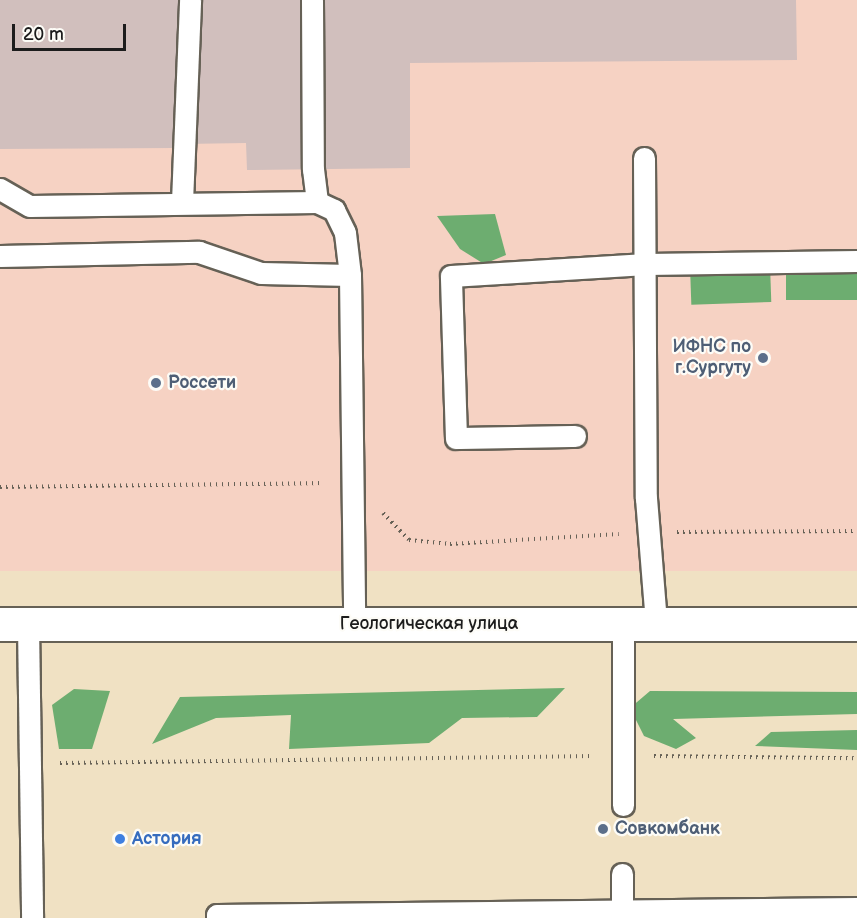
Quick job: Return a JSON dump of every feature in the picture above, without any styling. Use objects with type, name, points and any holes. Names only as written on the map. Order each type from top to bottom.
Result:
[{"type":"main road","name":"Геологическая улица","points":[[14,624],[857,624]]},
{"type":"lane","points":[[182,202],[190,0]]},
{"type":"lane","points":[[312,0],[313,169],[317,202]]},
{"type":"lane","points":[[644,158],[646,498],[651,532],[656,623]]},
{"type":"lane","points":[[0,189],[30,206],[182,202],[317,202],[334,210],[345,233],[350,275],[354,624]]},
{"type":"lane","points":[[0,256],[199,252],[261,273],[350,275]]},
{"type":"lane","points":[[575,436],[456,438],[451,276],[646,264],[857,261]]},
{"type":"lane","points":[[622,804],[623,623]]},
{"type":"lane","points":[[14,624],[28,763],[32,918]]},
{"type":"lane","points":[[622,874],[622,913]]},
{"type":"lane","points":[[217,918],[217,915],[719,914],[857,908]]},
{"type":"path","points":[[0,488],[354,483],[409,540],[450,544],[651,532],[857,531]]},
{"type":"path","points":[[28,763],[623,756],[857,758]]},
{"type":"shaded area","points":[[0,0],[857,0],[857,571],[0,571]]},
{"type":"shaded area","points":[[0,0],[796,0],[797,60],[410,63],[410,168],[247,170],[246,143],[184,144],[173,148],[0,149]]},
{"type":"green space","points":[[495,214],[506,255],[484,264],[460,249],[437,216]]},
{"type":"green space","points":[[770,265],[771,302],[691,305],[690,268]]},
{"type":"green space","points":[[786,267],[857,267],[857,300],[786,300]]},
{"type":"green space","points":[[565,688],[537,717],[462,718],[429,743],[289,749],[291,715],[216,718],[152,744],[180,697]]},
{"type":"green space","points":[[74,689],[110,691],[92,749],[59,749],[52,705]]},
{"type":"green space","points":[[650,691],[857,692],[857,714],[673,719],[696,738],[676,749],[644,736],[630,708]]},
{"type":"green space","points":[[857,730],[857,750],[755,746],[771,732]]},
{"type":"place","name":"ИФНС по г.Сургуту","points":[[763,358]]},
{"type":"place","name":"Россети","points":[[156,383]]},
{"type":"place","name":"Совкомбанк","points":[[603,829]]},
{"type":"place","name":"Астория","points":[[120,839]]}]
